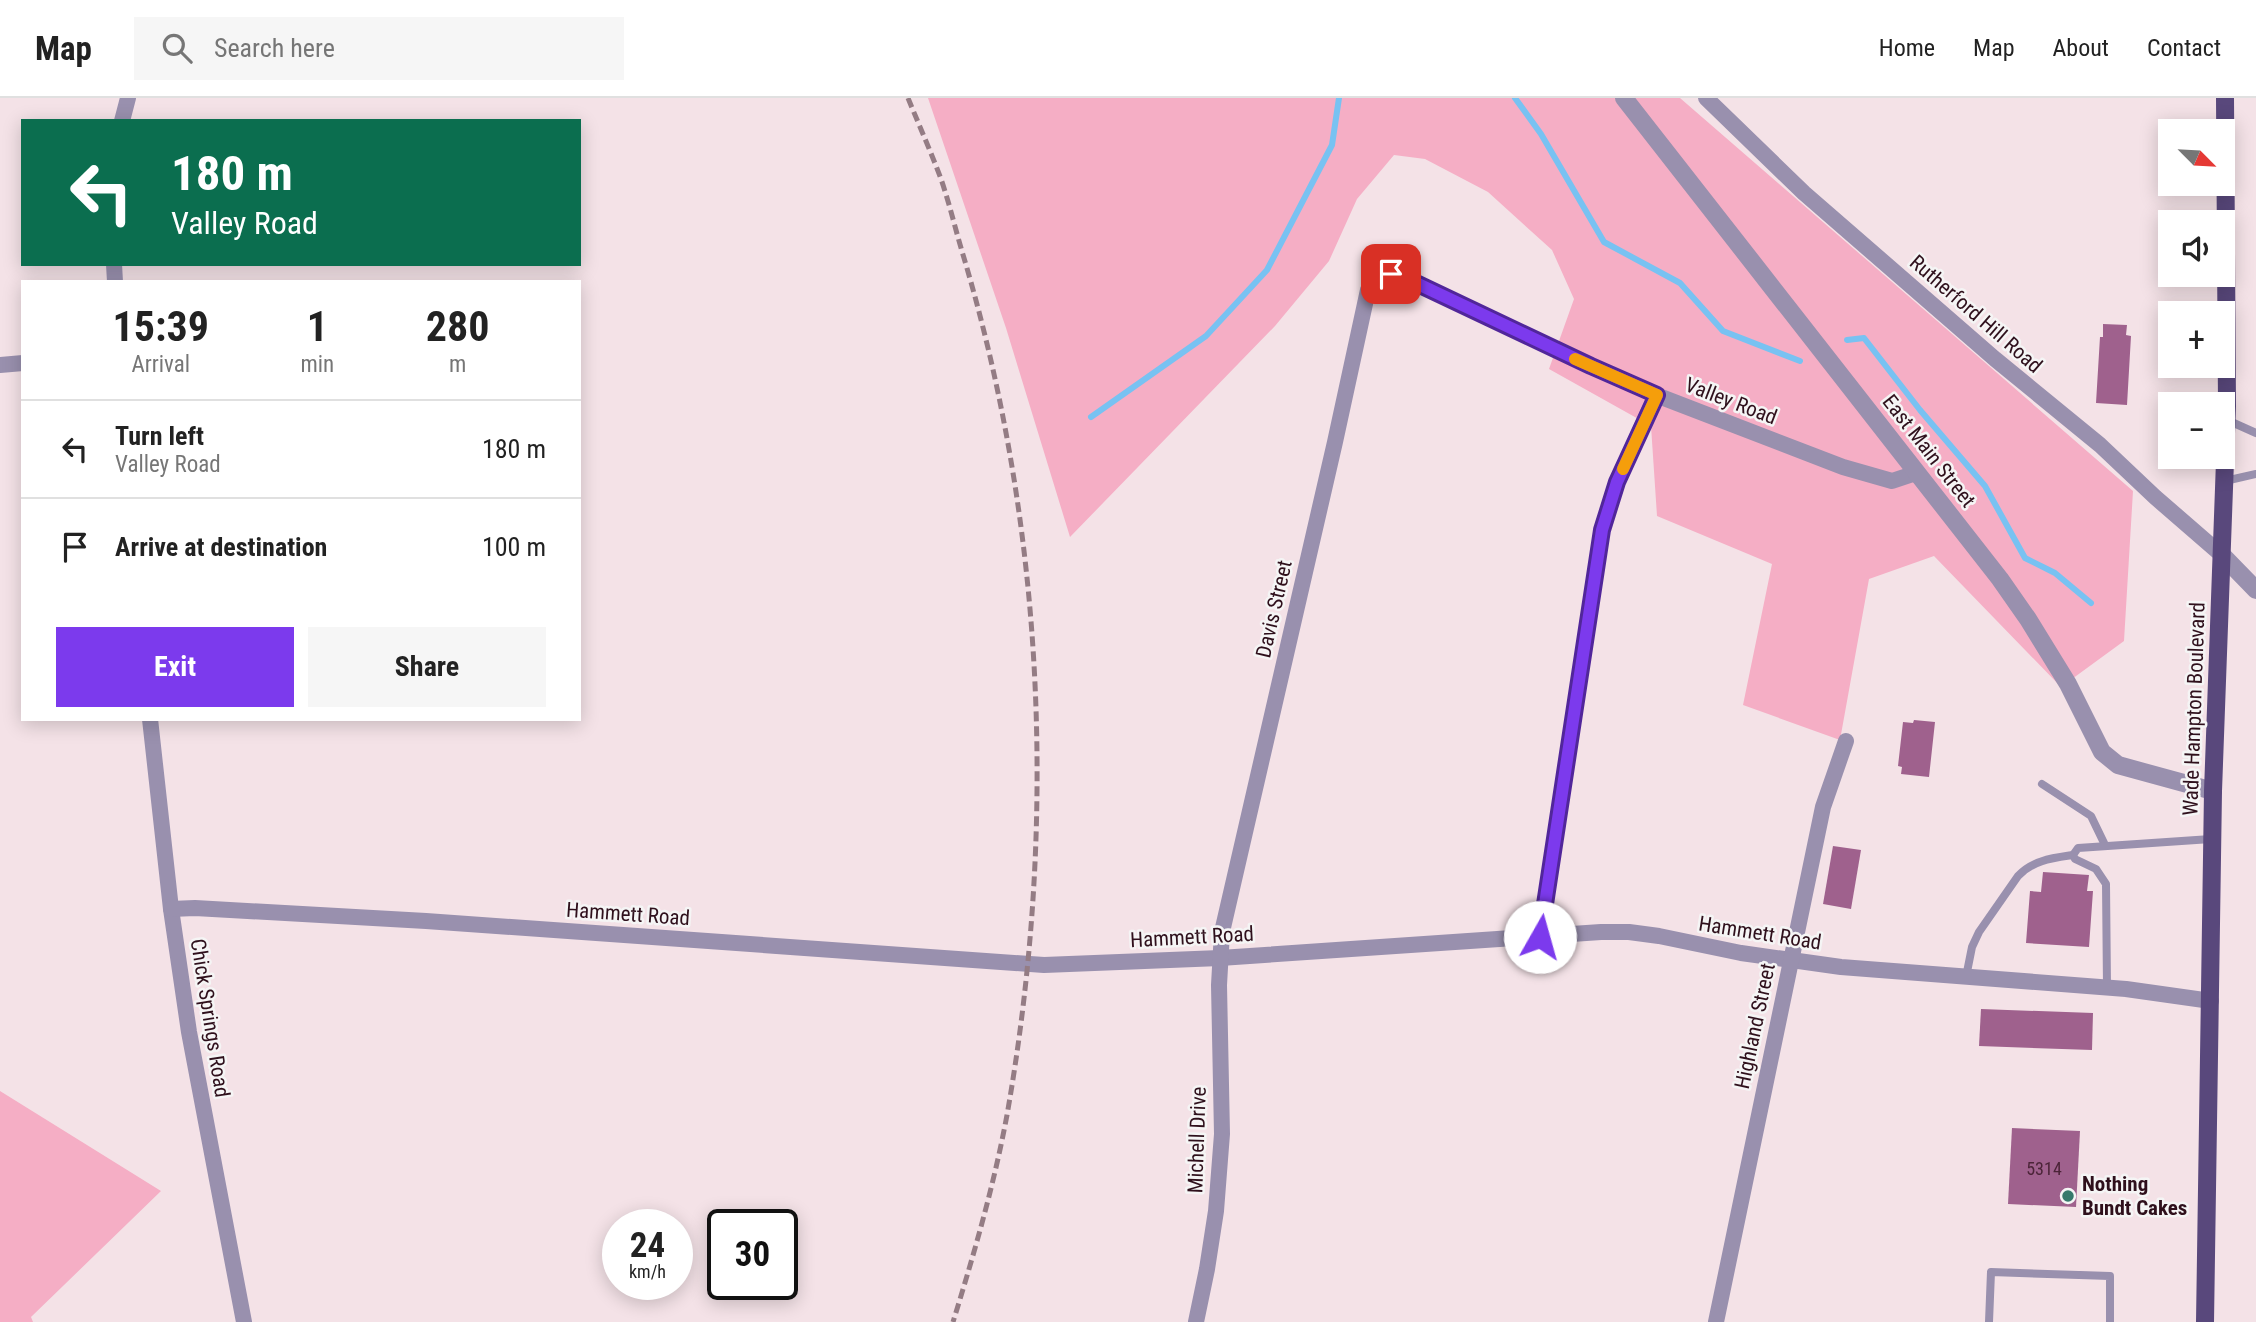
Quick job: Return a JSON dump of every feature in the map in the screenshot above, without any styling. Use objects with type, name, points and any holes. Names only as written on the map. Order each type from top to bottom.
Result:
[{"type":"main road","name":"Wade Hampton Boulevard","points":[[2225,98],[2227,392]]},
{"type":"main road","name":"Wade Hampton Boulevard","points":[[2205,1322],[2213,791],[2225,469]]},
{"type":"street","points":[[123,119],[128,98]]},
{"type":"street","name":"East Main Street","points":[[1624,98],[2000,579],[2068,684],[2102,752],[2118,765],[2213,791]]},
{"type":"street","name":"Rutherford Hill Road","points":[[1706,98],[1804,193],[1995,359],[2100,445],[2223,556]]},
{"type":"street","name":"Valley Road","points":[[1382,275],[1399,275],[1657,395],[1843,467],[1892,481],[1916,472]]},
{"type":"street","name":"Davis Street","points":[[1220,958],[1222,932],[1368,290],[1382,275]]},
{"type":"street","points":[[0,365],[21,363]]},
{"type":"street","points":[[1540,937],[1602,530],[1617,482],[1657,395]]},
{"type":"street","points":[[2223,556],[2256,590]]},
{"type":"street","name":"Chick Springs Road","points":[[150,721],[171,908],[189,1032],[244,1322]]},
{"type":"street","name":"Highland Street","points":[[1716,1322],[1823,807],[1846,741]]},
{"type":"street","name":"Hammett Road","points":[[171,908],[426,921],[1044,965],[1220,958],[1629,932],[1841,967],[2107,987],[2211,1001]]},
{"type":"street","name":"Michell Drive","points":[[1196,1322],[1216,1211],[1222,1133],[1220,958]]},
{"type":"lane","points":[[2235,423],[2256,433]]},
{"type":"lane","points":[[2225,481],[2256,474]]},
{"type":"lane","points":[[2042,783],[2091,816],[2105,845]]},
{"type":"lane","points":[[1966,977],[1972,947],[1979,932],[2026,867],[2042,860],[2073,855],[2078,848],[2213,839]]},
{"type":"lane","points":[[2073,855],[2074,859],[2096,869],[2106,884],[2107,987]]},
{"type":"lane","points":[[1989,1322],[1991,1272],[2110,1276],[2109,1322]]},
{"type":"shaded area","points":[[928,98],[1680,98],[2133,491],[2124,641],[2061,687],[1934,556],[1869,579],[1840,740],[1743,705],[1772,564],[1657,516],[1651,426],[1549,369],[1574,299],[1552,250],[1488,192],[1425,159],[1394,155],[1357,199],[1329,261],[1275,326],[1070,537],[1006,328]]},
{"type":"shaded area","points":[[0,1091],[161,1191],[31,1317],[33,1322],[0,1322]]},
{"type":"building","points":[[2103,324],[2127,325],[2126,335],[2131,336],[2127,405],[2096,403]]},
{"type":"building","points":[[1914,720],[1935,722],[1929,777],[1901,774],[1902,767],[1898,766],[1903,722],[1913,723]]},
{"type":"building","points":[[1833,846],[1861,850],[1851,909],[1823,904]]},
{"type":"building","points":[[2043,872],[2089,875],[2087,891],[2093,891],[2089,947],[2026,943],[2030,891],[2041,892]]},
{"type":"building","points":[[1981,1009],[2093,1013],[2092,1050],[1979,1046]]},
{"type":"building","points":[[2012,1128],[2080,1131],[2076,1207],[2008,1204]]},
{"type":"waterway","points":[[1091,417],[1206,336],[1267,270],[1332,145],[1339,98]]},
{"type":"waterway","points":[[1515,98],[1541,134],[1604,242],[1680,283],[1723,331],[1800,361]]},
{"type":"waterway","points":[[1847,340],[1864,338],[1920,410],[1985,486],[2025,558],[2055,573],[2091,603]]},
{"type":"railway","points":[[908,98],[944,189],[991,363],[1012,469],[1027,576],[1035,684],[1037,792],[1033,900],[1023,1008],[1007,1115],[996,1167],[953,1322]]},
{"type":"slow traffic","points":[[1575,359],[1657,395],[1623,469]]},
{"type":"place","name":"Nothing Bundt Cakes","points":[[2068,1196]]},
{"type":"route","points":[[1391,274],[1399,275],[1657,395],[1617,482],[1602,530],[1540,937]]}]
